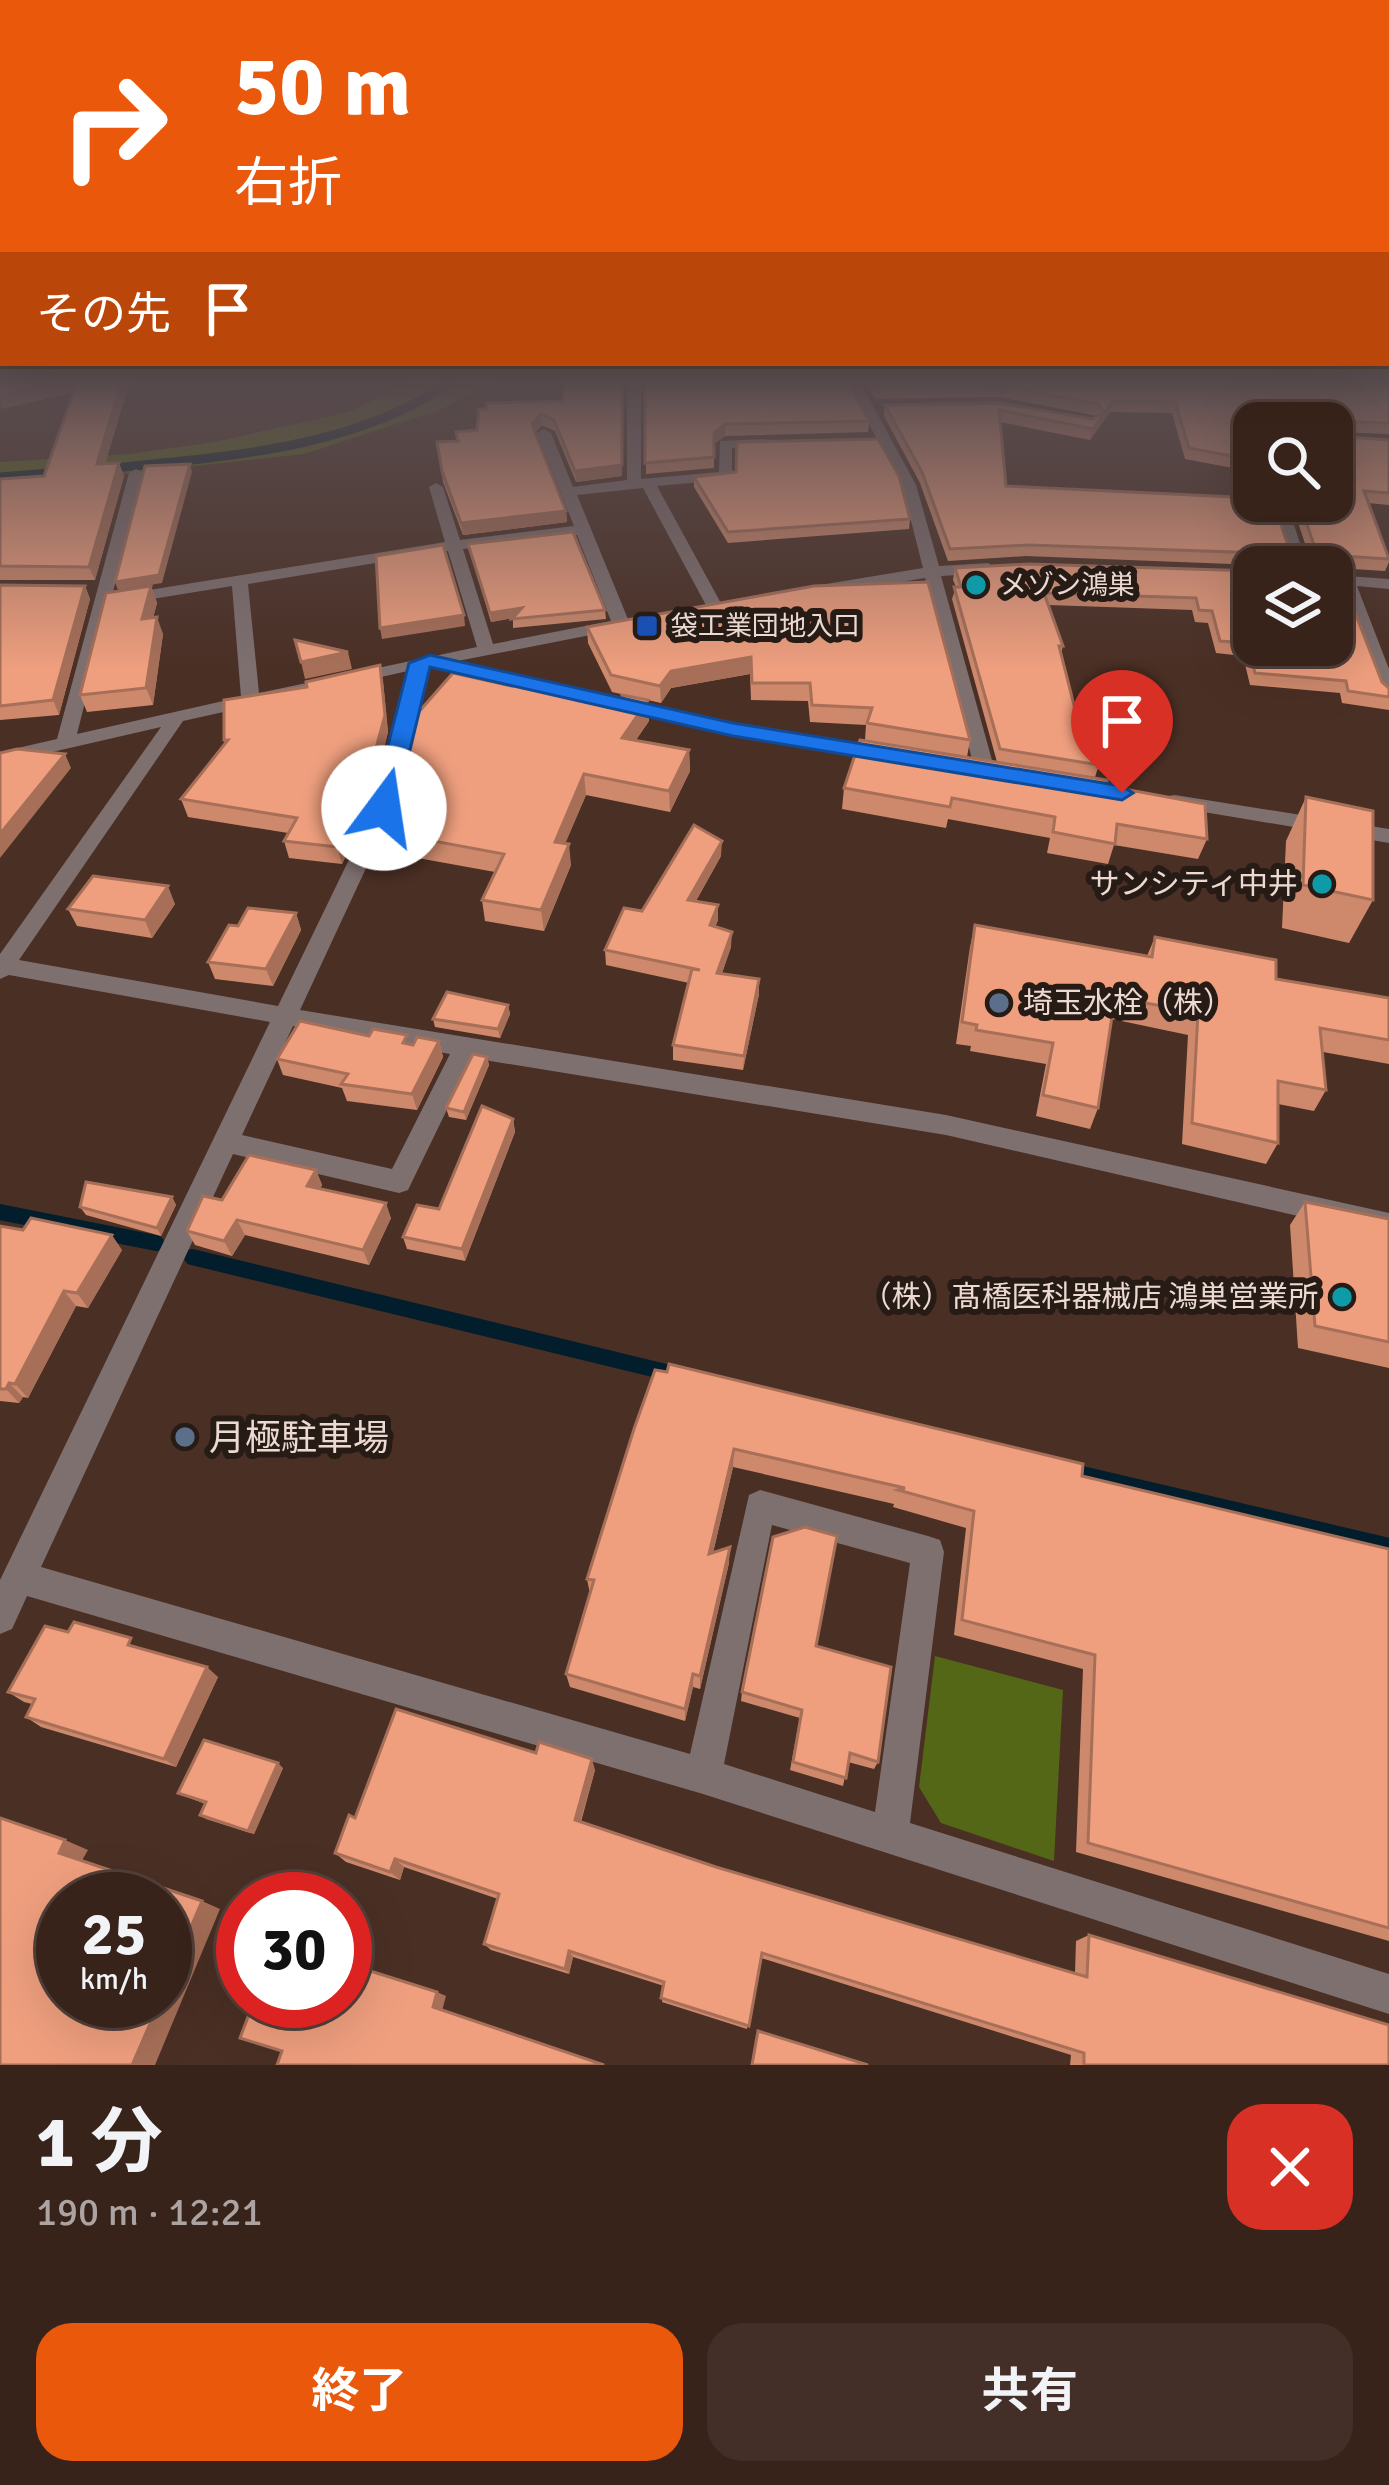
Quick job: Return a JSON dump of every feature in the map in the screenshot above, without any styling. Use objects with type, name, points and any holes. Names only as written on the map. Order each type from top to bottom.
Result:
[{"type":"street","points":[[64,745],[135,476]]},
{"type":"street","points":[[562,476],[621,623]]},
{"type":"street","points":[[640,476],[715,608]]},
{"type":"street","points":[[568,492],[723,476]]},
{"type":"street","points":[[904,476],[985,771]]},
{"type":"street","points":[[436,487],[486,649]]},
{"type":"street","points":[[83,590],[102,597],[240,582],[455,544],[584,529]]},
{"type":"street","points":[[801,593],[929,572],[1005,567]]},
{"type":"street","points":[[1353,580],[1389,584]]},
{"type":"street","points":[[240,582],[250,699]]},
{"type":"street","points":[[692,611],[737,604]]},
{"type":"street","points":[[1353,611],[1389,693]]},
{"type":"street","points":[[0,758],[250,699],[644,620]]},
{"type":"street","points":[[425,662],[550,688]]},
{"type":"street","points":[[0,1617],[384,808],[425,662]]},
{"type":"street","points":[[596,698],[733,730],[916,760]]},
{"type":"street","points":[[177,717],[2,969],[946,1125],[1389,1225]]},
{"type":"street","points":[[962,767],[1008,775]]},
{"type":"street","points":[[1145,796],[1389,836]]},
{"type":"street","points":[[227,1142],[400,1182],[465,1048]]},
{"type":"street","points":[[704,1776],[760,1506],[928,1552],[890,1836]]},
{"type":"street","points":[[20,1577],[704,1776],[1389,1994]]},
{"type":"green space","points":[[0,476],[98,476],[0,487]]},
{"type":"green space","points":[[935,1656],[1063,1690],[1054,1861],[941,1823],[919,1787]]},
{"type":"building","points":[[115,476],[89,567],[0,566],[0,479]]},
{"type":"building","points":[[142,476],[187,476],[159,575],[115,582]]},
{"type":"building","points":[[444,476],[552,476],[566,511],[461,523]]},
{"type":"building","points":[[899,476],[910,519],[728,532],[694,477]]},
{"type":"building","points":[[924,476],[1005,476],[1006,486],[1233,497],[1233,522],[1280,522],[1288,546],[1233,546],[1233,552],[1029,545],[950,549]]},
{"type":"building","points":[[1353,476],[1389,476],[1389,493],[1364,491],[1389,559],[1353,557],[1353,546],[1314,546],[1306,522],[1353,522]]},
{"type":"building","points":[[573,532],[605,610],[512,619],[522,608],[490,613],[468,544]]},
{"type":"building","points":[[443,545],[464,615],[380,628],[376,556]]},
{"type":"building","points":[[1029,564],[1233,570],[1233,642],[1220,641],[1212,611],[1199,610],[1196,598],[1044,593],[1063,646],[1059,646],[1076,713],[1082,713],[1099,765],[1000,749],[954,587],[961,587],[955,568]]},
{"type":"building","points":[[928,582],[970,740],[867,723],[872,708],[812,705],[810,683],[752,683],[751,657],[671,671],[660,686],[611,675],[587,627],[814,586]]},
{"type":"building","points":[[0,585],[85,586],[53,700],[0,706]]},
{"type":"building","points":[[151,586],[142,619],[157,617],[146,688],[80,695],[106,593]]},
{"type":"building","points":[[1353,607],[1389,697],[1348,691],[1346,681],[1255,673],[1253,666],[1353,666]]},
{"type":"building","points":[[295,640],[348,652],[301,662]]},
{"type":"building","points":[[380,665],[385,715],[365,789],[337,847],[284,841],[297,818],[181,799],[228,740],[224,740],[224,700],[307,687],[306,682]]},
{"type":"building","points":[[453,673],[511,686],[508,675],[625,701],[622,695],[648,700],[622,738],[689,750],[669,791],[584,774],[555,842],[569,844],[541,910],[482,900],[504,854],[374,830],[394,788],[410,722]]},
{"type":"building","points":[[860,740],[1107,780],[1108,786],[1205,804],[1207,839],[1117,824],[1115,844],[1053,832],[1055,817],[952,798],[950,807],[844,788]]},
{"type":"building","points":[[17,749],[65,754],[0,834],[0,753]]},
{"type":"building","points":[[1306,797],[1373,811],[1373,900],[1303,885]]},
{"type":"building","points":[[694,825],[722,841],[688,900],[718,905],[710,925],[732,932],[717,973],[759,979],[744,1056],[673,1045],[692,969],[700,970],[605,950],[624,908],[642,911]]},
{"type":"building","points":[[93,876],[168,886],[145,920],[68,909]]},
{"type":"building","points":[[248,908],[296,913],[266,969],[208,962],[229,925],[238,926]]},
{"type":"building","points":[[975,925],[1152,957],[1155,937],[1276,960],[1276,979],[1389,998],[1389,1040],[1320,1028],[1326,1090],[1278,1081],[1278,1143],[1192,1123],[1198,1013],[1115,997],[1098,1108],[1043,1095],[1053,1043],[976,1030],[977,1025],[962,1022]]},
{"type":"building","points":[[447,992],[508,1005],[498,1029],[433,1019]]},
{"type":"building","points":[[300,1021],[369,1036],[373,1029],[407,1035],[403,1043],[413,1045],[417,1037],[439,1041],[412,1094],[341,1084],[348,1074],[277,1059]]},
{"type":"building","points":[[473,1054],[487,1057],[464,1112],[446,1108]]},
{"type":"building","points":[[482,1106],[513,1119],[462,1249],[403,1237],[417,1205],[439,1209]]},
{"type":"building","points":[[249,1155],[316,1170],[307,1186],[386,1203],[363,1250],[237,1220],[224,1241],[187,1231],[203,1196],[222,1200]]},
{"type":"building","points":[[86,1182],[172,1197],[157,1228],[80,1207]]},
{"type":"building","name":"（株）髙橋医科器械店 鴻巣営業所","points":[[1305,1202],[1389,1219],[1389,1342],[1315,1326]]},
{"type":"building","points":[[31,1218],[112,1235],[77,1293],[64,1291],[15,1384],[0,1389],[0,1226],[23,1230]]},
{"type":"building","points":[[669,1364],[1083,1464],[1082,1476],[1389,1549],[1389,1928],[1088,1843],[1095,1655],[962,1620],[974,1511],[898,1490],[905,1488],[734,1449],[709,1554],[730,1547],[700,1676],[693,1674],[685,1709],[566,1674],[594,1580],[587,1579],[634,1429],[655,1370],[667,1372]]},
{"type":"building","points":[[805,1527],[837,1536],[816,1646],[891,1667],[878,1762],[850,1753],[846,1778],[793,1762],[802,1710],[742,1692],[773,1537]]},
{"type":"building","points":[[74,1622],[131,1638],[128,1645],[207,1667],[164,1759],[26,1717],[35,1699],[8,1692],[45,1626],[68,1632]]},
{"type":"building","points":[[396,1709],[536,1753],[539,1742],[592,1759],[575,1820],[1087,1977],[1089,1935],[1389,2025],[1389,2065],[1084,2065],[1084,2053],[762,1953],[749,2026],[661,1998],[664,1982],[569,1951],[565,1969],[484,1944],[499,1894],[395,1859],[390,1872],[335,1853],[349,1815],[355,1818]]},
{"type":"building","points":[[204,1740],[278,1763],[248,1831],[200,1815],[206,1802],[178,1793]]},
{"type":"building","points":[[0,1818],[65,1840],[59,1853],[116,1872],[36,1872],[36,2028],[148,2028],[132,2065],[0,2065]]},
{"type":"building","points":[[192,1898],[202,1901],[192,1925]]},
{"type":"building","points":[[372,1972],[437,1992],[433,2007],[604,2065],[277,2065],[282,2051],[240,2038],[244,2028],[372,2028]]},
{"type":"building","points":[[758,2031],[868,2065],[752,2065]]},
{"type":"waterway","points":[[0,477],[8,476]]},
{"type":"waterway","points":[[0,1212],[156,1243]]},
{"type":"waterway","points":[[192,1257],[682,1376]]},
{"type":"waterway","points":[[1065,1470],[1389,1546]]},
{"type":"place","name":"メゾン鴻巣","points":[[976,585]]},
{"type":"place","name":"袋工業団地入口","points":[[647,626]]},
{"type":"place","name":"サンシティ中井","points":[[1322,884]]},
{"type":"place","name":"埼玉水栓（株）","points":[[999,1003]]},
{"type":"place","name":"（株）髙橋医科器械店 鴻巣営業所","points":[[1342,1297]]},
{"type":"place","name":"月極駐車場","points":[[185,1437]]},
{"type":"route","points":[[384,808],[419,663],[430,661],[733,730],[1122,793]]}]
